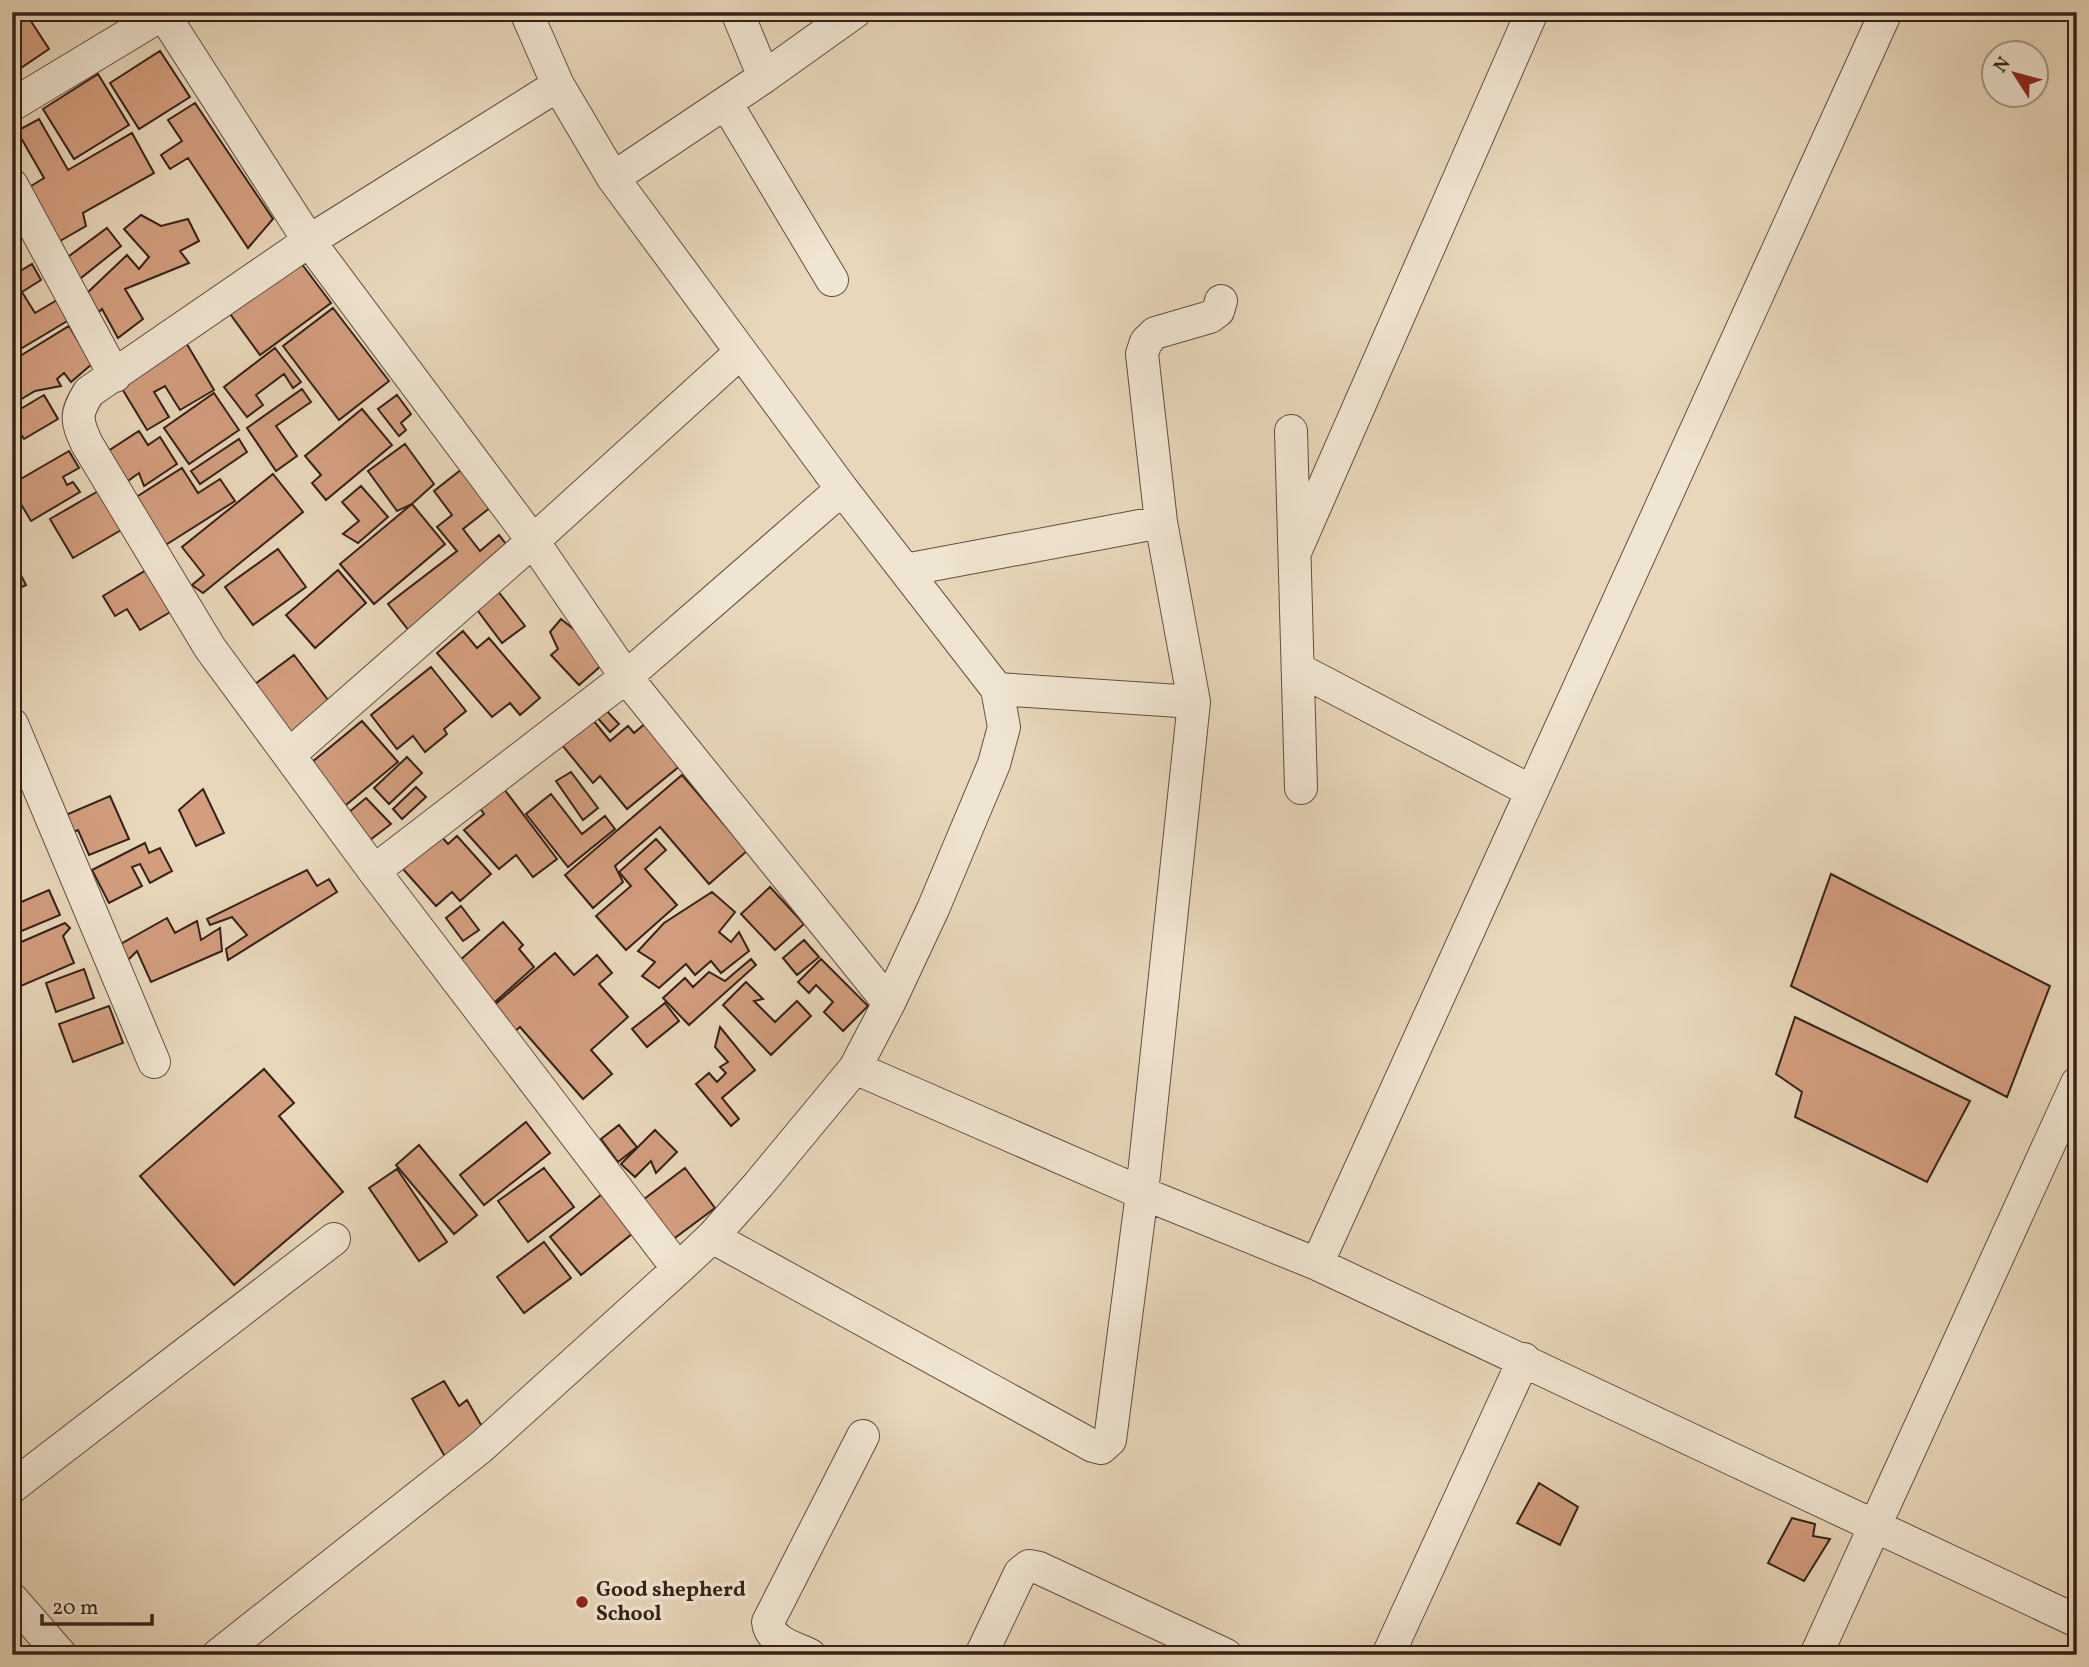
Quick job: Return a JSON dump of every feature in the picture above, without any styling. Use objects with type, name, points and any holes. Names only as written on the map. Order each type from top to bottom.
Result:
[{"type":"street","points":[[218,1655],[480,1448],[712,1237],[760,1184],[855,1068],[933,909],[994,764],[1003,727],[997,689],[842,489],[613,178],[558,85],[526,12]]},
{"type":"street","points":[[737,12],[764,77]]},
{"type":"street","points":[[613,178],[764,77],[855,12]]},
{"type":"street","points":[[1296,550],[1532,12]]},
{"type":"street","points":[[1317,1264],[1886,12]]},
{"type":"street","points":[[12,105],[164,13],[309,241],[534,541],[626,677],[889,1003]]},
{"type":"street","points":[[558,85],[309,241],[89,392],[78,410],[79,426],[87,444],[210,648],[374,871],[678,1269]]},
{"type":"street","points":[[726,103],[832,279]]},
{"type":"street","points":[[12,185],[115,376]]},
{"type":"street","points":[[712,1237],[1093,1446],[1101,1448],[1110,1440],[1142,1194],[1194,702],[1161,522],[1142,354],[1146,342],[1155,333],[1210,317],[1218,311],[1221,300]]},
{"type":"street","points":[[289,755],[534,541],[741,352]]},
{"type":"street","points":[[1291,430],[1300,670],[1301,788]]},
{"type":"street","points":[[374,871],[626,677],[842,489]]},
{"type":"street","points":[[905,570],[1161,522]]},
{"type":"street","points":[[1300,670],[1531,791]]},
{"type":"street","points":[[997,689],[1194,702]]},
{"type":"street","points":[[12,724],[154,1062]]},
{"type":"street","points":[[855,1068],[1142,1194],[1317,1264],[2077,1621]]},
{"type":"street","points":[[1816,1655],[2077,1083]]},
{"type":"street","points":[[12,1487],[334,1239]]},
{"type":"street","points":[[1388,1655],[1524,1359]]},
{"type":"street","points":[[810,1655],[774,1637],[769,1632],[768,1622],[863,1436]]},
{"type":"street","points":[[981,1655],[1020,1573],[1029,1566],[1039,1567],[1226,1655]]},
{"type":"street","points":[[12,1599],[61,1655]]},
{"type":"building","points":[[25,12],[49,49],[12,74],[12,20]]},
{"type":"building","points":[[160,51],[190,97],[139,129],[110,83]]},
{"type":"building","points":[[98,74],[129,125],[74,159],[43,109]]},
{"type":"building","points":[[195,103],[273,219],[248,248],[188,158],[170,169],[161,155],[182,141],[168,120]]},
{"type":"building","points":[[39,119],[68,170],[132,133],[154,173],[83,213],[86,226],[53,245],[23,191],[44,178],[17,131]]},
{"type":"building","points":[[141,215],[161,226],[188,219],[199,241],[180,251],[189,263],[125,289],[143,319],[118,338],[102,309],[96,315],[85,295],[127,255],[139,269],[149,257],[124,229]]},
{"type":"building","points":[[107,228],[121,246],[76,282],[61,262]]},
{"type":"building","points":[[295,255],[331,303],[260,355],[225,307]]},
{"type":"building","points":[[32,264],[41,280],[22,292],[35,313],[57,300],[69,320],[12,354],[12,276]]},
{"type":"building","points":[[333,308],[389,381],[339,420],[283,346]]},
{"type":"building","points":[[69,326],[92,364],[71,382],[64,373],[57,379],[61,386],[35,391],[13,404],[12,361]]},
{"type":"building","points":[[185,341],[214,390],[180,410],[165,386],[154,392],[169,417],[147,430],[118,382]]},
{"type":"building","points":[[275,348],[301,382],[293,388],[284,374],[256,395],[263,405],[247,417],[224,387]]},
{"type":"building","points":[[302,389],[311,402],[276,426],[297,456],[276,471],[247,428]]},
{"type":"building","points":[[214,393],[239,430],[189,464],[164,428]]},
{"type":"building","points":[[44,395],[58,419],[24,439],[12,420],[12,414]]},
{"type":"building","points":[[397,395],[411,414],[401,423],[406,430],[399,436],[378,409]]},
{"type":"building","points":[[362,409],[392,445],[326,500],[312,483],[321,475],[305,456]]},
{"type":"building","points":[[139,431],[148,445],[160,437],[177,464],[144,486],[139,473],[125,483],[105,453]]},
{"type":"building","points":[[239,439],[247,452],[200,484],[191,471]]},
{"type":"building","points":[[405,444],[434,484],[412,504],[397,511],[368,471]]},
{"type":"building","points":[[69,451],[79,468],[63,477],[67,485],[73,482],[80,492],[31,521],[12,489],[12,484]]},
{"type":"building","points":[[182,468],[198,493],[220,479],[235,501],[161,548],[130,501]]},
{"type":"building","points":[[462,469],[491,507],[463,529],[480,551],[499,535],[512,552],[410,632],[388,604],[457,551],[437,527],[452,515],[434,491]]},
{"type":"building","points":[[273,474],[303,512],[203,593],[192,585],[204,575],[182,547]]},
{"type":"building","points":[[361,486],[388,517],[358,543],[343,534],[359,521],[342,502]]},
{"type":"building","points":[[100,490],[123,529],[73,558],[50,519]]},
{"type":"building","points":[[412,504],[445,544],[374,604],[340,564]]},
{"type":"building","points":[[278,549],[306,587],[253,625],[225,587]]},
{"type":"building","points":[[12,558],[26,585],[12,592]]},
{"type":"building","points":[[148,569],[172,611],[140,630],[127,609],[115,616],[103,596]]},
{"type":"building","points":[[338,570],[366,603],[315,648],[286,615]]},
{"type":"building","points":[[497,590],[525,626],[502,643],[475,607]]},
{"type":"building","points":[[561,619],[610,658],[579,685],[551,655],[558,649],[550,632]]},
{"type":"building","points":[[463,631],[477,648],[489,638],[540,698],[520,715],[510,703],[492,717],[437,653]]},
{"type":"building","points":[[294,655],[331,704],[288,736],[251,687]]},
{"type":"building","points":[[431,667],[466,711],[444,729],[447,734],[425,752],[413,736],[397,749],[371,715]]},
{"type":"building","points":[[603,707],[619,724],[610,732],[595,715]]},
{"type":"building","points":[[589,715],[610,741],[628,726],[634,733],[647,722],[681,765],[627,809],[600,776],[593,783],[558,740]]},
{"type":"building","points":[[362,721],[398,762],[341,809],[306,767]]},
{"type":"building","points":[[407,757],[422,773],[389,804],[374,788]]},
{"type":"building","points":[[571,772],[598,808],[583,820],[556,781]]},
{"type":"building","points":[[682,775],[747,851],[709,884],[660,827],[615,866],[623,882],[593,908],[565,875]]},
{"type":"building","points":[[498,781],[557,859],[533,877],[516,855],[499,869],[464,830],[484,814],[474,800]]},
{"type":"building","points":[[416,787],[426,797],[402,819],[393,809]]},
{"type":"building","points":[[203,789],[224,833],[196,846],[179,810]]},
{"type":"building","points":[[551,794],[582,834],[605,816],[615,829],[568,867],[526,814]]},
{"type":"building","points":[[110,796],[129,839],[89,855],[78,830],[69,834],[61,817]]},
{"type":"building","points":[[366,798],[391,824],[370,840],[343,817]]},
{"type":"building","points":[[440,835],[448,844],[457,836],[491,874],[460,901],[452,892],[436,906],[403,869]]},
{"type":"building","points":[[656,839],[666,850],[645,869],[677,905],[626,950],[596,916],[631,886],[619,872]]},
{"type":"building","points":[[145,843],[149,853],[160,848],[172,871],[150,883],[140,864],[132,867],[142,886],[109,903],[92,870]]},
{"type":"building","points":[[307,870],[317,886],[329,879],[337,892],[228,960],[226,949],[247,935],[232,917],[210,925],[207,919]]},
{"type":"building","points":[[1831,874],[2050,986],[2007,1097],[1791,986]]},
{"type":"building","points":[[770,887],[804,924],[775,950],[741,914]]},
{"type":"building","points":[[49,890],[60,915],[12,935],[12,906]]},
{"type":"building","points":[[712,892],[735,912],[719,932],[731,942],[739,932],[749,951],[721,973],[711,961],[695,975],[686,964],[659,988],[642,976],[655,962],[638,951],[664,923]]},
{"type":"building","points":[[461,906],[479,930],[463,941],[446,918]]},
{"type":"building","points":[[167,918],[175,933],[197,921],[201,940],[220,928],[222,951],[151,982],[137,951],[127,961],[119,945]]},
{"type":"building","points":[[503,922],[523,945],[519,949],[534,967],[486,1010],[450,969]]},
{"type":"building","points":[[65,923],[70,928],[63,936],[74,963],[21,986],[12,965],[12,946]]},
{"type":"building","points":[[804,940],[819,957],[797,975],[783,958]]},
{"type":"building","points":[[555,953],[574,975],[597,955],[612,973],[599,984],[628,1017],[591,1050],[612,1074],[583,1099],[520,1027],[506,1039],[484,1014]]},
{"type":"building","points":[[751,959],[756,965],[689,1025],[663,998],[685,978],[693,987],[709,972],[725,981]]},
{"type":"building","points":[[821,959],[868,1006],[843,1031],[824,1012],[833,1002],[816,985],[809,993],[798,982]]},
{"type":"building","points":[[84,969],[94,998],[56,1012],[46,983]]},
{"type":"building","points":[[746,982],[763,999],[754,1001],[775,1022],[797,1001],[811,1016],[771,1055],[723,1005]]},
{"type":"building","points":[[665,1003],[679,1021],[647,1047],[632,1029]]},
{"type":"building","points":[[109,1006],[123,1043],[73,1062],[59,1024]]},
{"type":"building","points":[[1795,1017],[1970,1101],[1927,1182],[1795,1117],[1802,1092],[1776,1074]]},
{"type":"building","points":[[720,1027],[755,1070],[722,1098],[739,1119],[731,1126],[696,1084],[709,1073],[717,1082],[726,1073],[720,1067],[728,1062],[715,1047]]},
{"type":"building","points":[[264,1069],[294,1103],[279,1116],[343,1192],[234,1285],[140,1176]]},
{"type":"building","points":[[526,1122],[550,1153],[484,1205],[460,1175]]},
{"type":"building","points":[[619,1125],[637,1147],[618,1162],[601,1139]]},
{"type":"building","points":[[655,1130],[677,1152],[656,1173],[651,1161],[635,1177],[621,1164]]},
{"type":"building","points":[[419,1145],[477,1215],[454,1234],[396,1165]]},
{"type":"building","points":[[544,1168],[574,1207],[528,1242],[498,1201]]},
{"type":"building","points":[[685,1168],[715,1208],[664,1246],[635,1206]]},
{"type":"building","points":[[397,1169],[447,1242],[419,1261],[369,1188]]},
{"type":"building","points":[[602,1194],[633,1233],[581,1275],[550,1237]]},
{"type":"building","points":[[544,1242],[571,1278],[524,1313],[497,1277]]},
{"type":"building","points":[[444,1381],[459,1406],[467,1400],[489,1439],[448,1462],[412,1399]]},
{"type":"building","points":[[1539,1483],[1578,1507],[1560,1545],[1517,1523]]},
{"type":"building","points":[[1792,1518],[1815,1524],[1813,1536],[1830,1539],[1804,1581],[1768,1563]]},
{"type":"place","name":"Good shepherd School","points":[[582,1602]]}]
